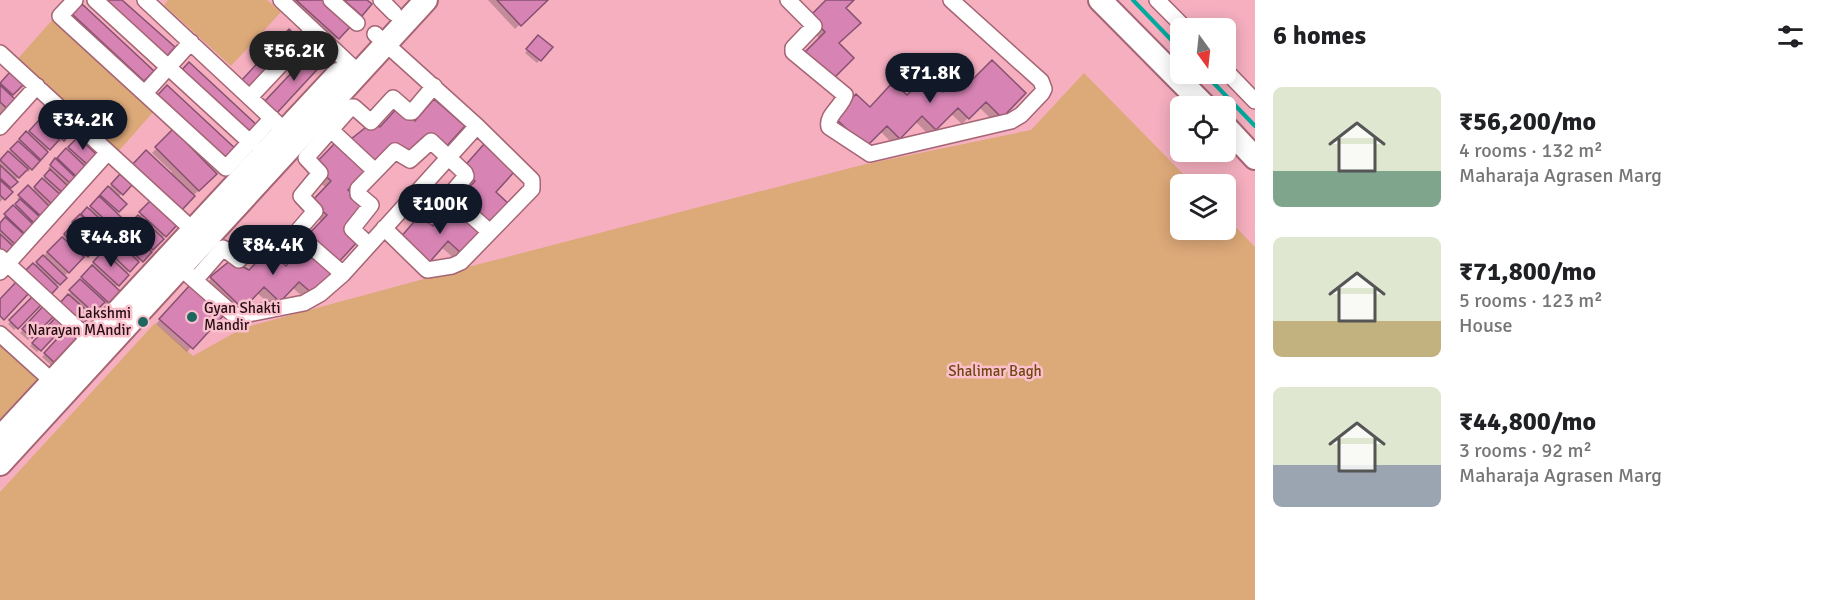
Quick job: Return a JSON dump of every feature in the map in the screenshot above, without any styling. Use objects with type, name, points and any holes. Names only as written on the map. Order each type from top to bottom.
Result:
[{"type":"street","points":[[75,0],[60,16],[226,168],[250,143],[354,68]]},
{"type":"street","points":[[95,0],[250,143]]},
{"type":"street","points":[[145,0],[279,124]]},
{"type":"street","points":[[281,0],[354,68]]},
{"type":"street","points":[[331,0],[434,86],[533,182],[532,189],[461,262],[453,266],[429,270],[384,228]]},
{"type":"street","points":[[373,34],[426,0]]},
{"type":"street","points":[[788,0],[814,26],[793,52],[845,95],[830,118],[829,127],[870,153],[1011,121],[1021,115],[1042,93],[1044,88],[1041,81],[951,0]]},
{"type":"street","points":[[1100,0],[1195,96]]},
{"type":"street","points":[[1157,0],[1175,18]]},
{"type":"street","points":[[0,464],[182,268],[354,68],[373,34],[394,4]]},
{"type":"street","points":[[250,97],[313,30]]},
{"type":"street","points":[[145,93],[191,42]]},
{"type":"street","points":[[0,53],[193,230]]},
{"type":"street","points":[[1236,81],[1255,101]]},
{"type":"street","points":[[0,127],[37,86]]},
{"type":"street","points":[[0,438],[90,340],[182,268],[223,248],[239,260],[258,239],[277,255],[315,211],[301,196],[320,173],[306,158],[351,107],[371,122],[392,98],[411,112],[434,86]]},
{"type":"street","points":[[182,268],[193,230],[279,124]]},
{"type":"street","points":[[182,268],[233,314],[243,316],[313,299],[343,274],[477,126]]},
{"type":"street","points":[[331,130],[375,171]]},
{"type":"street","points":[[1236,138],[1255,158]]},
{"type":"street","points":[[369,245],[351,228],[370,207],[370,203],[358,194],[358,191],[395,151],[410,160],[430,141],[466,175],[432,216],[411,198]]},
{"type":"street","points":[[90,340],[2,264],[108,152]]},
{"type":"street","points":[[449,196],[490,232]]},
{"type":"street","points":[[296,233],[343,274]]},
{"type":"street","points":[[0,334],[52,381]]},
{"type":"green space","points":[[168,0],[267,0],[281,12],[231,66],[164,5]]},
{"type":"green space","points":[[53,19],[155,110],[117,153],[15,62]]},
{"type":"green space","name":"Shalimar Bagh","points":[[1084,73],[1183,174],[1170,174],[1170,240],[1236,240],[1236,227],[1255,247],[1255,600],[0,600],[0,492],[155,323],[193,356],[243,328],[468,267],[862,165],[1031,130]]},
{"type":"green space","points":[[0,336],[46,379],[0,429]]},
{"type":"building","points":[[101,0],[122,0],[175,47],[165,58]]},
{"type":"building","points":[[296,0],[322,0],[351,26],[339,39]]},
{"type":"building","points":[[344,0],[367,0],[372,4],[362,16]]},
{"type":"building","points":[[497,0],[548,0],[521,26]]},
{"type":"building","points":[[826,0],[854,0],[846,8],[861,23],[839,43],[854,58],[833,79],[805,52],[825,32],[810,16]]},
{"type":"building","points":[[82,4],[154,71],[144,81],[72,14]]},
{"type":"building","points":[[289,29],[298,38],[250,89],[241,81]]},
{"type":"building","points":[[538,35],[553,47],[541,61],[526,49]]},
{"type":"building","points":[[313,50],[325,61],[276,114],[264,102]]},
{"type":"building","points":[[992,60],[1026,93],[1002,118],[986,102],[969,119],[958,108],[936,130],[922,116],[900,139],[887,126],[866,147],[834,117],[856,94],[870,107],[893,82],[907,95],[926,76],[943,92],[961,72],[971,81]]},
{"type":"building","points":[[189,62],[260,128],[250,138],[180,72]]},
{"type":"building","points":[[10,72],[23,85],[13,95],[0,83]]},
{"type":"building","points":[[0,85],[18,102],[10,111],[0,102]]},
{"type":"building","points":[[167,85],[238,151],[228,163],[156,97]]},
{"type":"building","points":[[434,99],[465,126],[444,149],[428,135],[407,158],[393,145],[373,167],[346,143],[370,124],[380,127],[399,106],[415,121]]},
{"type":"building","points":[[50,107],[74,130],[64,141],[39,118]]},
{"type":"building","points":[[39,120],[59,140],[50,150],[29,131]]},
{"type":"building","points":[[173,129],[217,174],[199,191],[155,147]]},
{"type":"building","points":[[26,131],[48,152],[41,160],[19,139]]},
{"type":"building","points":[[78,137],[98,156],[89,166],[68,147]]},
{"type":"building","points":[[18,141],[40,161],[32,170],[10,149]]},
{"type":"building","points":[[335,143],[366,171],[348,190],[367,207],[359,240],[336,265],[306,237],[327,215],[312,201],[331,181],[314,165]]},
{"type":"building","points":[[484,144],[515,171],[496,192],[510,205],[490,227],[459,199],[475,181],[462,169]]},
{"type":"building","points":[[66,148],[87,168],[78,178],[57,158]]},
{"type":"building","points":[[146,150],[195,196],[180,212],[131,166]]},
{"type":"building","points":[[8,151],[28,169],[19,178],[0,160]]},
{"type":"building","points":[[55,158],[76,178],[71,184],[50,165]]},
{"type":"building","points":[[0,165],[18,182],[11,188],[0,178]]},
{"type":"building","points":[[50,169],[70,188],[64,194],[44,176]]},
{"type":"building","points":[[120,174],[132,185],[123,195],[111,184]]},
{"type":"building","points":[[42,178],[65,199],[56,208],[34,187]]},
{"type":"building","points":[[0,180],[13,192],[5,200],[0,195]]},
{"type":"building","points":[[28,185],[52,209],[43,218],[18,195]]},
{"type":"building","points":[[108,186],[127,204],[119,212],[100,195]]},
{"type":"building","points":[[99,196],[121,217],[112,226],[90,206]]},
{"type":"building","points":[[20,199],[41,218],[35,224],[15,204]]},
{"type":"building","points":[[151,200],[177,225],[166,237],[139,212]]},
{"type":"building","points":[[13,205],[36,227],[27,236],[4,214]]},
{"type":"building","points":[[452,206],[482,233],[462,254],[448,241],[428,264],[399,239],[420,215],[433,226]]},
{"type":"building","points":[[87,207],[110,228],[104,235],[81,214]]},
{"type":"building","points":[[80,214],[104,237],[96,244],[72,222]]},
{"type":"building","points":[[138,215],[164,239],[153,250],[127,226]]},
{"type":"building","points":[[5,217],[28,238],[19,248],[0,230],[0,223]]},
{"type":"building","points":[[72,225],[96,248],[88,257],[64,234]]},
{"type":"building","points":[[127,229],[152,252],[143,262],[118,238]]},
{"type":"building","points":[[0,234],[16,249],[7,259],[0,253]]},
{"type":"building","points":[[62,237],[84,257],[69,273],[47,252]]},
{"type":"building","points":[[116,240],[139,262],[130,272],[107,250]]},
{"type":"building","points":[[305,244],[334,271],[313,294],[299,282],[280,302],[264,287],[243,309],[210,277],[231,260],[249,270],[268,250],[286,266]]},
{"type":"building","points":[[103,251],[129,275],[119,286],[93,262]]},
{"type":"building","points":[[43,255],[67,278],[60,285],[36,262]]},
{"type":"building","points":[[33,263],[58,287],[48,298],[22,274]]},
{"type":"building","points":[[92,265],[121,292],[110,304],[81,277]]},
{"type":"building","points":[[80,279],[105,302],[94,313],[69,290]]},
{"type":"building","points":[[17,281],[29,293],[4,320],[0,316],[0,299]]},
{"type":"building","name":"Gyan Shakti Mandir","points":[[190,285],[224,315],[193,349],[159,319]]},
{"type":"building","points":[[68,294],[92,315],[82,325],[59,304]]},
{"type":"building","points":[[32,297],[41,305],[18,329],[9,320]]},
{"type":"building","points":[[45,304],[56,314],[32,338],[22,329]]},
{"type":"building","points":[[56,317],[65,325],[41,351],[32,343]]},
{"type":"building","points":[[67,328],[80,340],[57,365],[44,353]]},
{"type":"waterway","points":[[1133,0],[1170,39]]},
{"type":"waterway","points":[[1215,84],[1255,126]]},
{"type":"place","name":"Gyan Shakti Mandir","points":[[192,317]]},
{"type":"place","name":"Lakshmi Narayan MAndir","points":[[143,322]]}]
